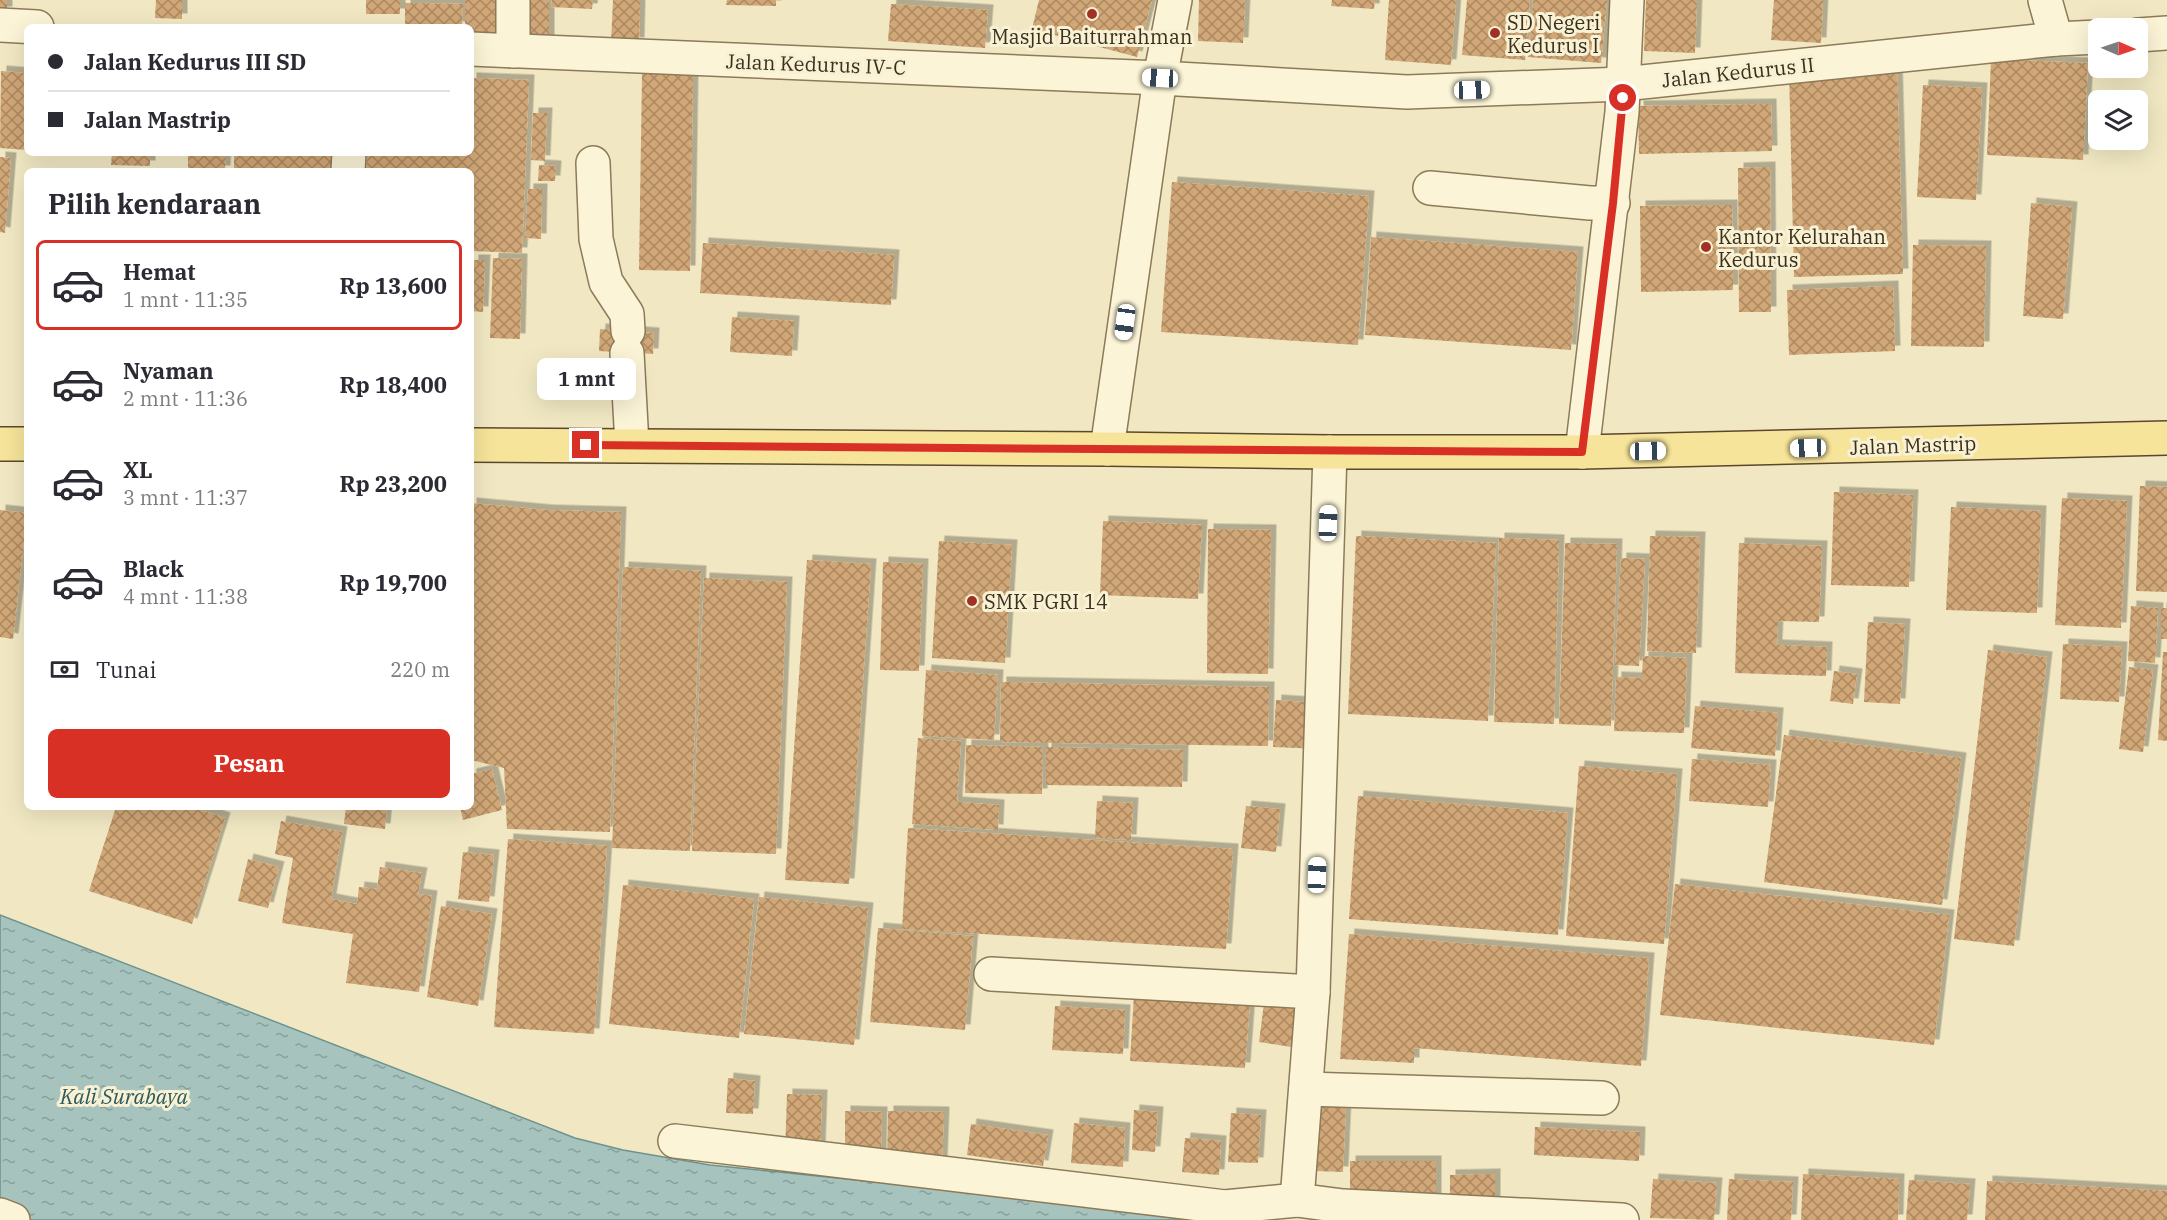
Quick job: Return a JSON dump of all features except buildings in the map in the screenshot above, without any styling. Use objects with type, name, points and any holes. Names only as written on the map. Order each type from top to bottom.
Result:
[{"type":"main road","name":"Jalan Mastrip","points":[[474,445],[1582,452],[2167,438]]},
{"type":"main road","points":[[0,444],[24,444]]},
{"type":"street","points":[[513,0],[513,51]]},
{"type":"street","points":[[1107,449],[1160,78],[1174,0]]},
{"type":"street","points":[[1582,452],[1613,203],[1627,0]]},
{"type":"street","points":[[2044,0],[2056,39]]},
{"type":"street","points":[[0,25],[24,26]]},
{"type":"street","points":[[2148,34],[2167,33]]},
{"type":"street","name":"Jalan Kedurus II","points":[[1160,78],[1407,92],[1623,84],[2088,37]]},
{"type":"street","name":"Jalan Kedurus IV-C","points":[[474,50],[1160,78]]},
{"type":"street","points":[[593,163],[596,239],[606,282],[627,314],[632,446]]},
{"type":"street","points":[[1430,188],[1590,203],[1613,203]]},
{"type":"street","points":[[1297,1200],[1313,992],[1330,452]]},
{"type":"street","points":[[991,974],[1313,992]]},
{"type":"street","points":[[1306,1089],[1602,1098]]},
{"type":"street","points":[[675,1141],[1225,1207],[1297,1200],[1343,1206],[1622,1220]]},
{"type":"street","points":[[0,1215],[13,1220]]},
{"type":"water","name":"Kali Surabaya","points":[[0,915],[575,1138],[623,1150],[710,1165],[1243,1220],[30,1220],[0,1202]]},
{"type":"place","name":"Masjid Baiturrahman","points":[[1092,14]]},
{"type":"place","name":"SD Negeri Kedurus I","points":[[1495,33]]},
{"type":"place","name":"Kantor Kelurahan Kedurus","points":[[1706,247]]},
{"type":"place","name":"SMK PGRI 14","points":[[972,601]]},
{"type":"route","points":[[586,445],[1582,452],[1613,203],[1623,98]]}]
